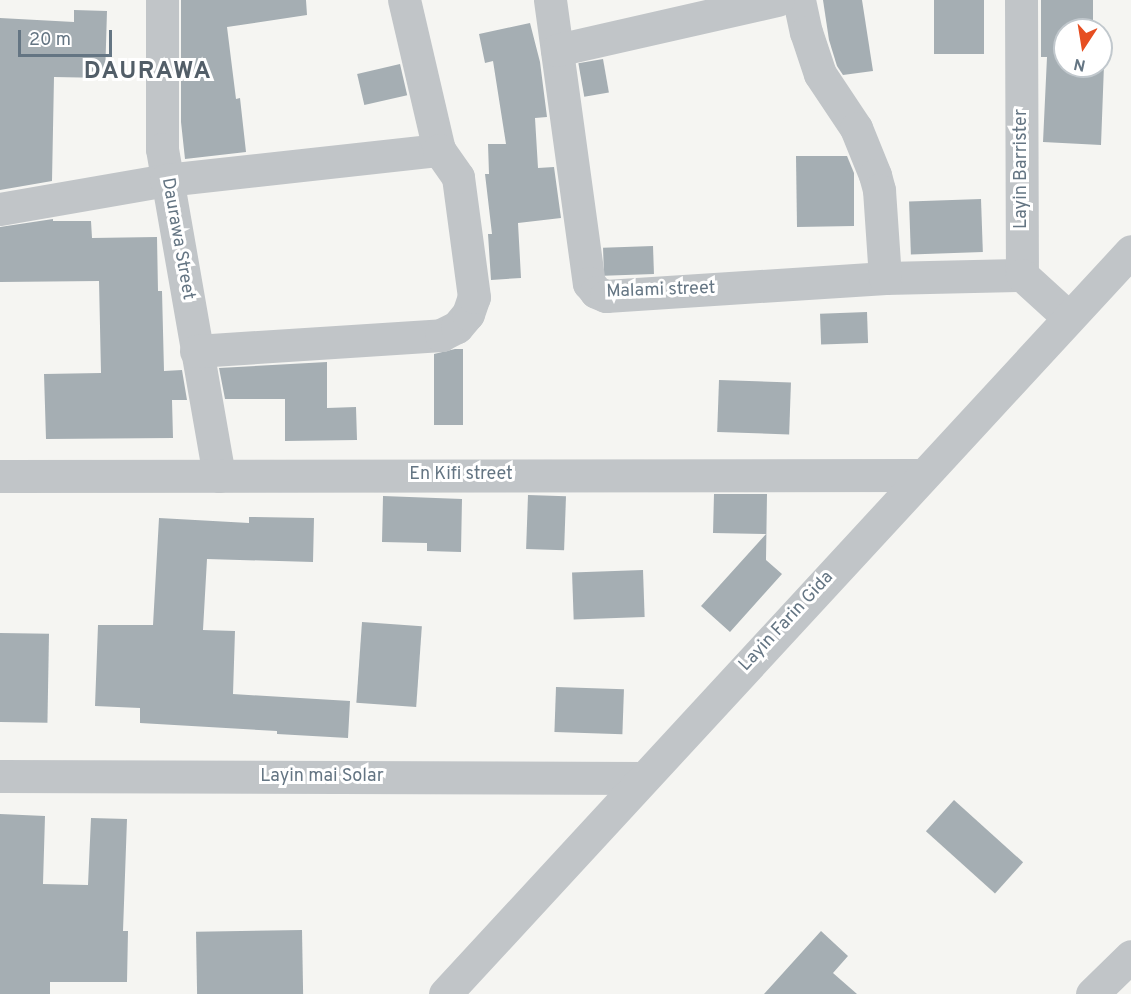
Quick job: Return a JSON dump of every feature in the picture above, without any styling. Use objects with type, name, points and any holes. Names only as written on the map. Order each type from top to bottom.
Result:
[{"type":"street","name":"Daurawa Street","points":[[162,0],[162,149],[219,476]]},
{"type":"street","points":[[196,351],[441,335],[457,327],[468,314],[474,297],[458,177],[439,150],[404,0]]},
{"type":"street","name":"Malami street","points":[[550,0],[589,283],[596,292],[606,296],[885,278],[1022,275]]},
{"type":"street","points":[[557,50],[777,0]]},
{"type":"street","points":[[799,0],[806,32],[820,74],[856,128],[875,175],[879,190],[885,278]]},
{"type":"street","name":"Layin Barrister","points":[[1021,0],[1022,275]]},
{"type":"street","points":[[0,209],[166,180],[439,150]]},
{"type":"street","name":"Layin Farin Gida","points":[[445,994],[1131,251]]},
{"type":"street","points":[[1022,275],[1068,317]]},
{"type":"street","name":"En Kifi street","points":[[0,476],[922,475]]},
{"type":"street","name":"Layin mai Solar","points":[[0,776],[643,778]]},
{"type":"street","points":[[1092,994],[1131,956]]},
{"type":"building","points":[[181,0],[306,0],[307,15],[227,27],[236,99],[240,98],[246,152],[185,159],[181,122]]},
{"type":"building","points":[[823,0],[862,0],[873,71],[843,75],[837,66],[829,40]]},
{"type":"building","points":[[934,0],[984,0],[984,54],[934,54]]},
{"type":"building","points":[[1041,0],[1093,0],[1093,18],[1053,18],[1053,78],[1104,78],[1101,145],[1043,142],[1047,57],[1041,57]]},
{"type":"building","points":[[74,10],[107,11],[105,78],[54,77],[52,181],[0,190],[0,18],[74,22]]},
{"type":"building","points":[[530,23],[540,62],[547,117],[535,118],[538,168],[554,167],[561,218],[518,223],[521,278],[491,280],[488,234],[492,234],[485,174],[489,174],[488,144],[506,144],[493,61],[485,63],[479,34]]},
{"type":"building","points":[[603,59],[609,92],[584,97],[578,63]]},
{"type":"building","points":[[400,64],[407,95],[364,105],[357,74]]},
{"type":"building","points":[[796,156],[847,156],[854,173],[854,226],[797,227]]},
{"type":"building","points":[[981,199],[983,252],[911,254],[909,202]]},
{"type":"building","points":[[53,219],[53,221],[91,221],[92,238],[157,237],[158,291],[162,291],[164,371],[182,370],[187,400],[172,400],[173,438],[46,439],[44,374],[101,373],[99,281],[0,282],[0,227]]},
{"type":"building","points":[[653,246],[654,274],[604,276],[603,248]]},
{"type":"building","points":[[867,312],[868,343],[821,345],[820,314]]},
{"type":"building","points":[[463,349],[463,425],[434,425],[434,354]]},
{"type":"building","points":[[327,362],[327,408],[356,407],[357,440],[285,441],[285,399],[225,399],[219,368]]},
{"type":"building","points":[[719,380],[791,383],[789,434],[717,432]]},
{"type":"building","points":[[714,494],[767,494],[766,560],[782,574],[730,632],[701,606],[766,534],[713,533]]},
{"type":"building","points":[[528,495],[566,496],[564,550],[526,549]]},
{"type":"building","points":[[383,496],[462,499],[461,552],[427,551],[427,543],[382,542]]},
{"type":"building","points":[[249,517],[314,518],[313,562],[207,559],[203,630],[235,631],[233,694],[350,701],[348,738],[277,734],[277,731],[140,723],[140,708],[95,706],[98,625],[153,625],[159,518],[249,523]]},
{"type":"building","points":[[643,570],[645,617],[574,619],[572,572]]},
{"type":"building","points":[[362,622],[422,626],[416,707],[356,703]]},
{"type":"building","points":[[0,633],[49,634],[47,723],[0,722]]},
{"type":"building","points":[[556,687],[624,689],[622,734],[554,732]]},
{"type":"building","points":[[954,800],[1023,862],[995,893],[926,831]]},
{"type":"building","points":[[0,814],[45,816],[43,884],[88,885],[91,818],[127,819],[123,931],[128,931],[127,982],[50,982],[50,994],[0,994]]},
{"type":"building","points":[[302,930],[303,994],[197,994],[196,932]]},
{"type":"building","points":[[821,931],[848,956],[833,973],[857,994],[764,994]]},
{"type":"district","name":"DAURAWA","points":[[148,73]]}]
